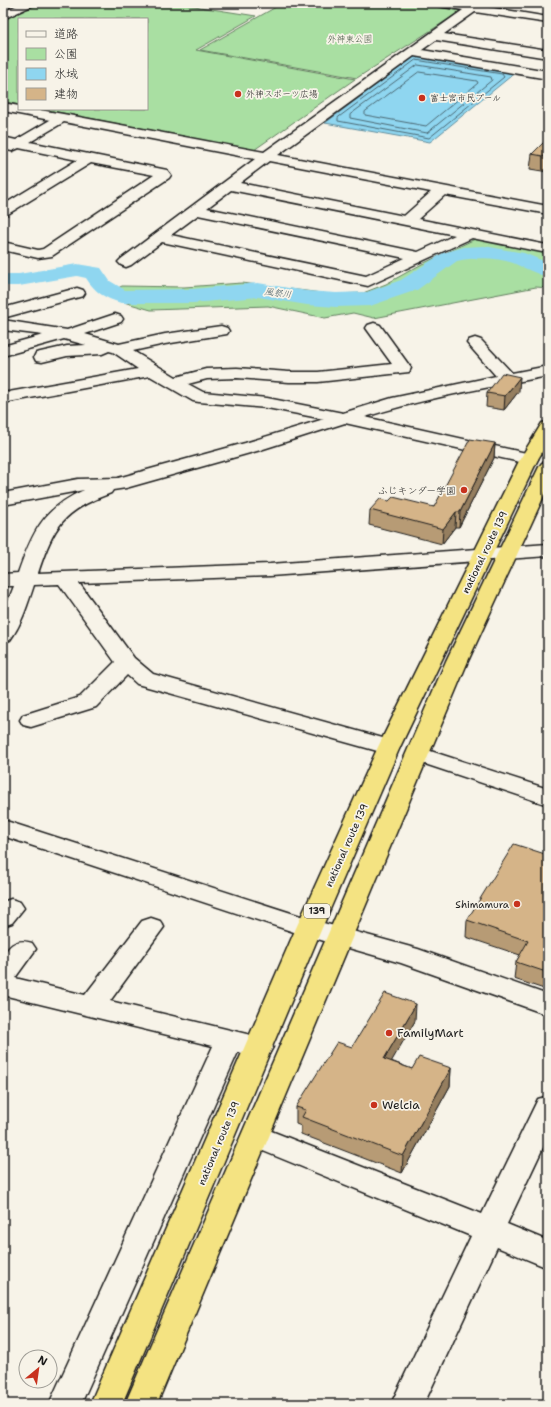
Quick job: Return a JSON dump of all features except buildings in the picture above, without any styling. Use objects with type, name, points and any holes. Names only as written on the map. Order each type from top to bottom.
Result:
[{"type":"highway","name":"national route 139","points":[[141,1404],[457,661],[507,553],[538,463],[548,427]]},
{"type":"highway","name":"national route 139","points":[[106,1404],[389,747],[481,556],[538,463]]},
{"type":"street","points":[[5,3],[27,5]]},
{"type":"street","points":[[439,3],[476,6],[548,20]]},
{"type":"street","points":[[3,16],[27,5]]},
{"type":"street","points":[[126,262],[266,157],[476,6]]},
{"type":"street","points":[[434,36],[548,54]]},
{"type":"street","points":[[410,52],[548,75]]},
{"type":"street","points":[[3,107],[18,110]]},
{"type":"street","points":[[19,110],[548,210]]},
{"type":"street","points":[[3,152],[63,118]]},
{"type":"street","points":[[3,141],[162,173],[164,175],[47,253],[38,254],[3,246]]},
{"type":"street","points":[[3,211],[88,158]]},
{"type":"street","points":[[228,185],[542,248]]},
{"type":"street","points":[[407,221],[442,190]]},
{"type":"street","points":[[194,210],[420,257]]},
{"type":"street","points":[[159,237],[368,281],[469,234]]},
{"type":"street","points":[[3,313],[76,293]]},
{"type":"street","points":[[3,351],[68,334],[115,319]]},
{"type":"street","points":[[3,325],[68,334],[116,348],[199,397],[267,403],[345,417],[538,463]]},
{"type":"street","points":[[173,383],[206,374],[237,373],[289,377],[318,377],[402,368],[374,328]]},
{"type":"street","points":[[42,357],[67,351],[116,348],[221,331]]},
{"type":"street","points":[[475,343],[508,378]]},
{"type":"street","points":[[3,398],[153,371]]},
{"type":"street","points":[[4,629],[15,611],[25,579],[44,534],[55,517],[68,505],[84,496],[119,484],[398,402],[508,378],[548,371]]},
{"type":"street","points":[[3,499],[78,485],[119,484]]},
{"type":"street","points":[[3,580],[270,570],[548,550]]},
{"type":"street","points":[[64,577],[126,663],[145,679],[389,747]]},
{"type":"street","points":[[31,720],[88,702],[126,663]]},
{"type":"street","points":[[418,754],[548,797]]},
{"type":"street","points":[[3,828],[310,928],[410,956],[548,1005]]},
{"type":"street","points":[[92,1006],[150,927]]},
{"type":"street","points":[[3,975],[23,949]]},
{"type":"street","points":[[3,985],[259,1047]]},
{"type":"street","points":[[65,1404],[230,1039]]},
{"type":"street","points":[[407,1404],[548,1107]]},
{"type":"street","points":[[256,1136],[548,1255]]},
{"type":"green space","name":"外神スポーツ広場","points":[[37,3],[174,3],[256,16],[196,50],[355,79],[254,150],[47,110],[148,110],[148,18],[18,18],[18,105],[3,101],[3,21]]},
{"type":"green space","name":"外神東公園","points":[[283,3],[413,3],[461,11],[357,78],[200,50]]},
{"type":"green space","points":[[475,239],[548,253],[548,288],[536,287],[374,318],[353,313],[325,318],[268,306],[151,310],[120,301],[106,294],[122,286],[184,287],[242,283],[330,294],[363,293],[386,284],[422,264]]},
{"type":"water","name":"富士宮市民プール","points":[[418,56],[516,72],[430,142],[325,123],[414,57]]},
{"type":"waterway","name":"風祭川","points":[[3,280],[19,280],[77,270],[93,273],[102,286],[121,296],[193,296],[258,290],[307,298],[336,300],[370,299],[409,285],[450,257],[464,253],[484,252],[517,257],[548,271]]},
{"type":"place","name":"外神スポーツ広場","points":[[238,94]]},
{"type":"place","name":"富士宮市民プール","points":[[422,98]]},
{"type":"place","name":"ふじキンダー学園","points":[[464,490]]},
{"type":"place","name":"Shimamura","points":[[517,904]]},
{"type":"place","name":"FamilyMart","points":[[389,1033]]},
{"type":"place","name":"Welcia","points":[[374,1105]]}]
